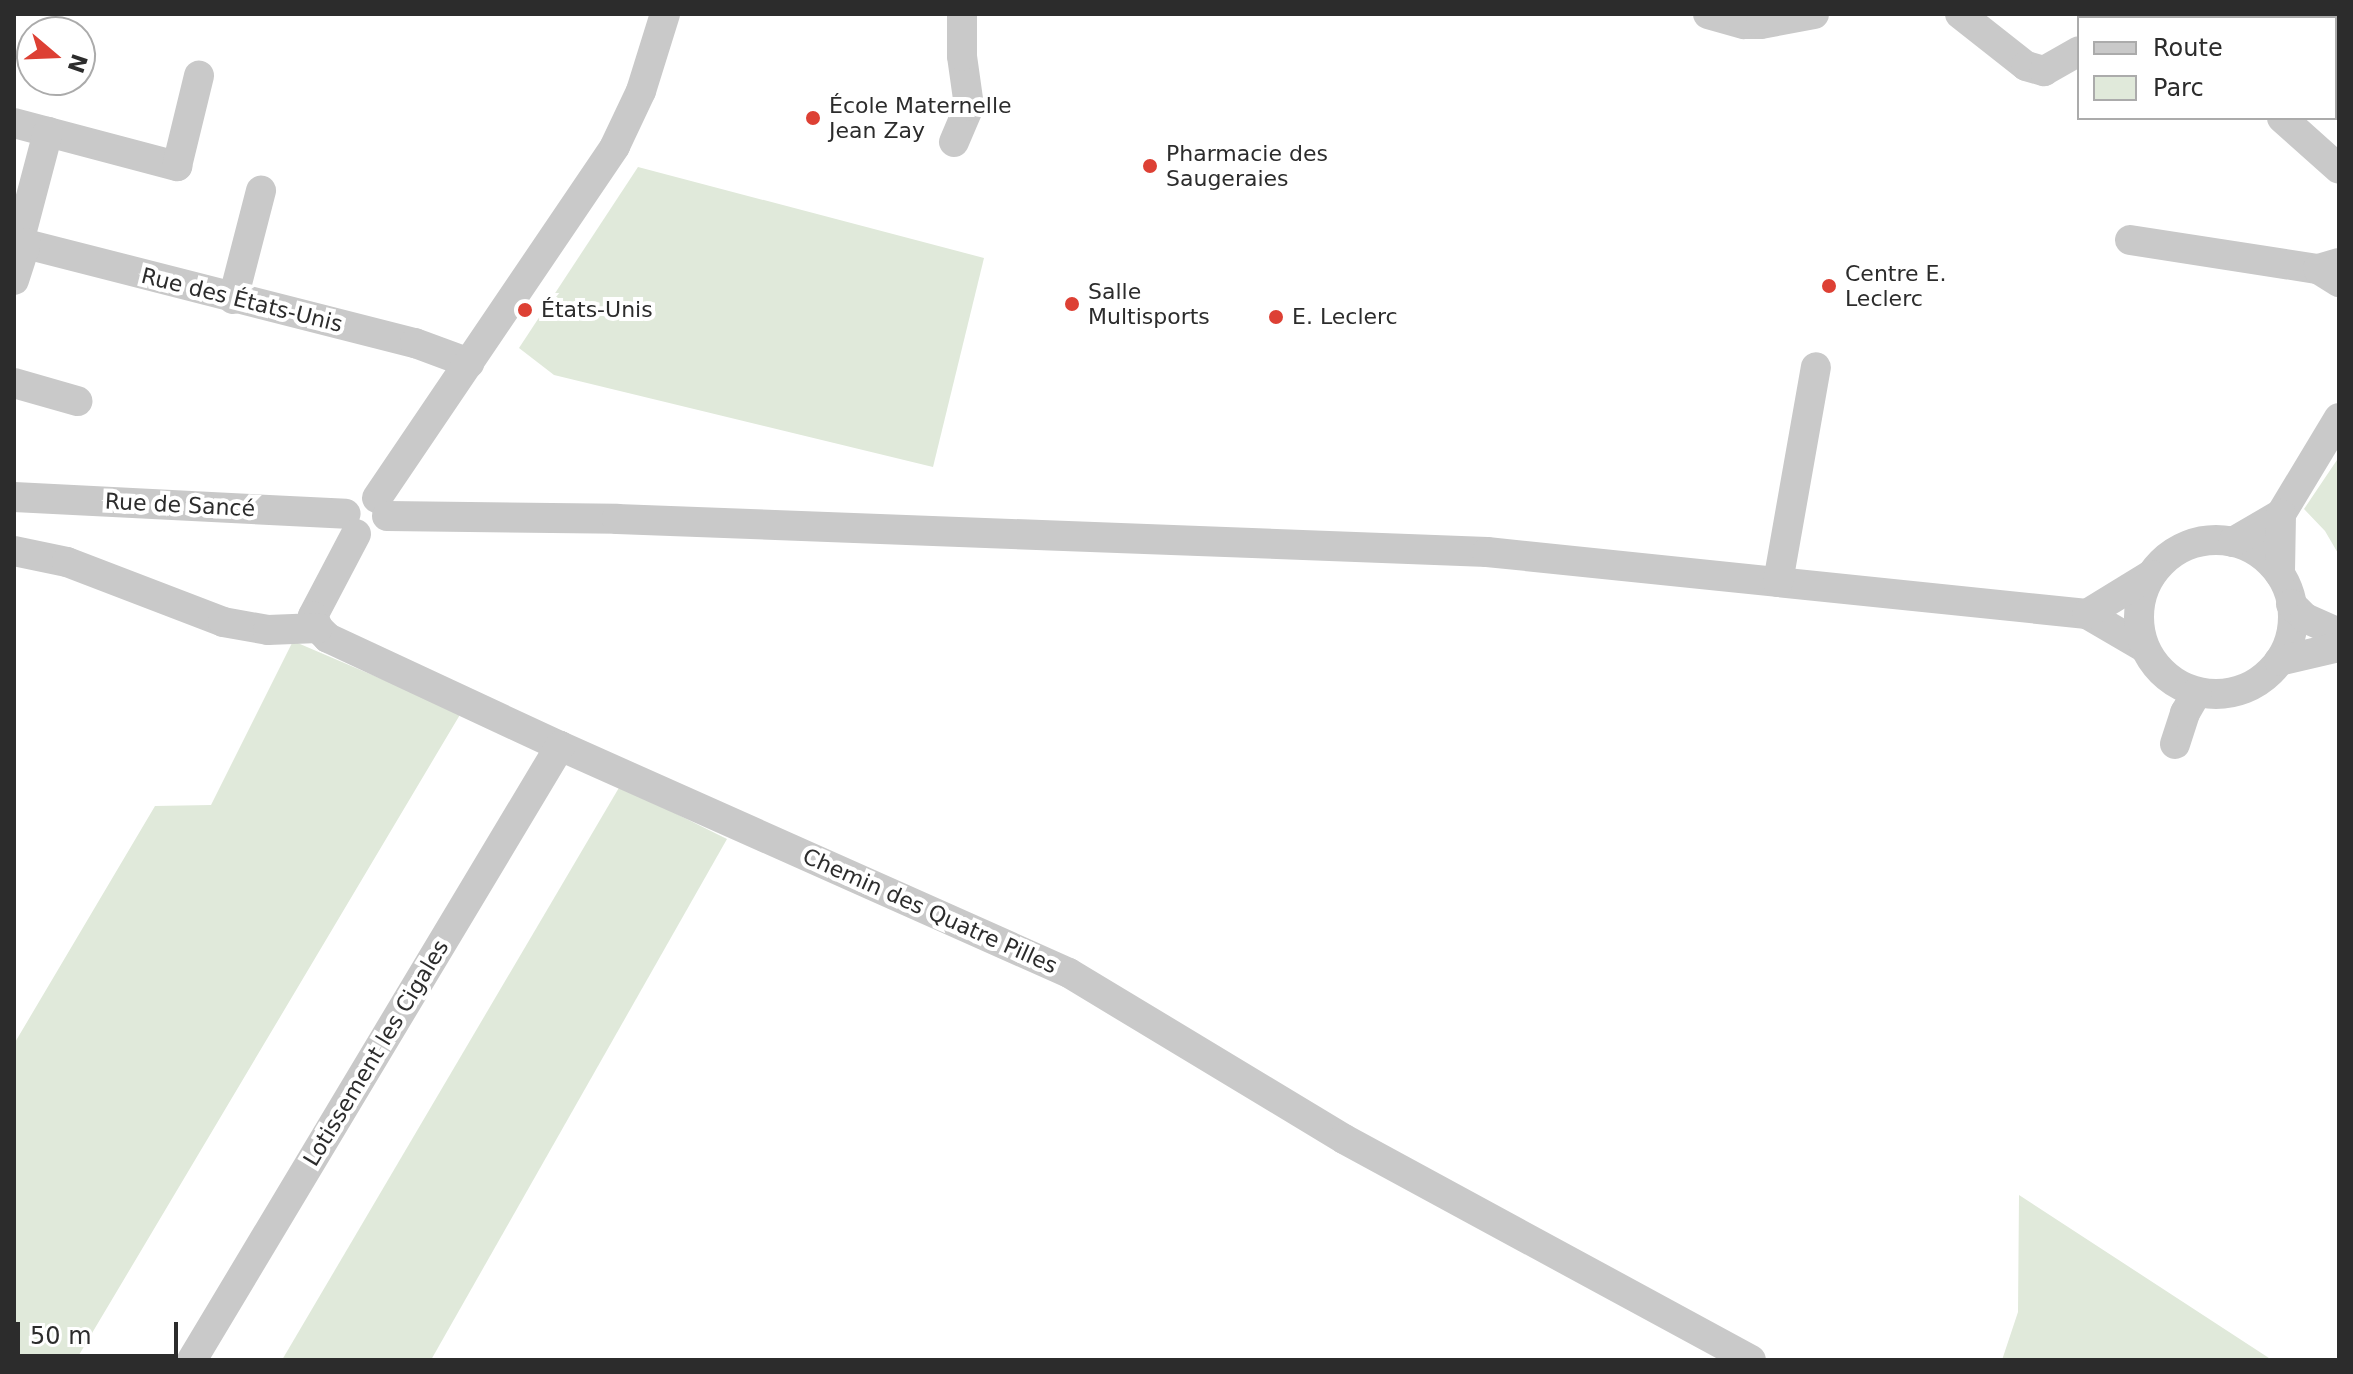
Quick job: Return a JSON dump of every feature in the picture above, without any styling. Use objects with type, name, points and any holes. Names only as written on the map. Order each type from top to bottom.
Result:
[{"type":"street","points":[[14,551],[67,562],[223,622],[268,630],[318,628],[313,616],[351,524],[368,536],[380,532],[382,507],[469,363],[615,146],[641,91],[665,14]]},
{"type":"street","points":[[954,142],[969,106],[962,56],[962,14]]},
{"type":"street","points":[[1708,14],[1753,24],[1814,14]]},
{"type":"street","points":[[1960,14],[2026,66],[2044,71],[2077,52]]},
{"type":"street","points":[[14,123],[177,166],[199,76]]},
{"type":"street","points":[[2284,120],[2339,169]]},
{"type":"street","points":[[14,280],[20,242],[48,132]]},
{"type":"street","points":[[233,299],[261,191]]},
{"type":"street","points":[[2130,240],[2332,271]]},
{"type":"street","name":"Rue des États-Unis","points":[[20,242],[233,299],[415,343],[469,363]]},
{"type":"street","points":[[1778,582],[1816,367]]},
{"type":"street","points":[[14,383],[77,401]]},
{"type":"street","points":[[2233,542],[2281,514],[2339,418]]},
{"type":"street","name":"Rue de Sancé","points":[[14,497],[351,524]]},
{"type":"street","points":[[382,507],[1487,552],[2087,614],[2145,648],[2166,675],[2197,692],[2220,694],[2242,689],[2263,678],[2279,661],[2290,634],[2291,604],[2280,574],[2281,514]]},
{"type":"street","points":[[2145,648],[2138,623],[2141,598],[2151,575],[2166,557],[2187,545],[2210,540],[2233,542],[2251,548],[2280,574]]},
{"type":"street","points":[[2087,614],[2151,575]]},
{"type":"street","points":[[2291,604],[2305,618],[2339,633]]},
{"type":"street","name":"Chemin des Quatre Pilles","points":[[318,628],[328,638],[560,746],[1069,973],[1344,1139],[1751,1360]]},
{"type":"street","points":[[2279,661],[2339,647]]},
{"type":"street","points":[[2175,744],[2185,713],[2197,692]]},
{"type":"street","name":"Lotissement les Cigales","points":[[192,1360],[560,746]]},
{"type":"green space","points":[[638,167],[984,258],[933,467],[554,375],[519,348]]},
{"type":"green space","points":[[2339,457],[2339,555],[2325,531],[2304,509]]},
{"type":"green space","points":[[293,641],[461,713],[76,1360],[14,1360],[14,1044],[155,806],[211,805]]},
{"type":"green space","points":[[620,786],[727,839],[431,1360],[282,1360]]},
{"type":"green space","points":[[2019,1195],[2272,1360],[2002,1360],[2018,1312]]},
{"type":"place","name":"École Maternelle Jean Zay","points":[[813,118]]},
{"type":"place","name":"Pharmacie des Saugeraies","points":[[1150,166]]},
{"type":"place","name":"Centre E. Leclerc","points":[[1829,286]]},
{"type":"place","name":"Salle Multisports","points":[[1072,304]]},
{"type":"place","name":"États-Unis","points":[[525,310]]},
{"type":"place","name":"E. Leclerc","points":[[1276,317]]}]
